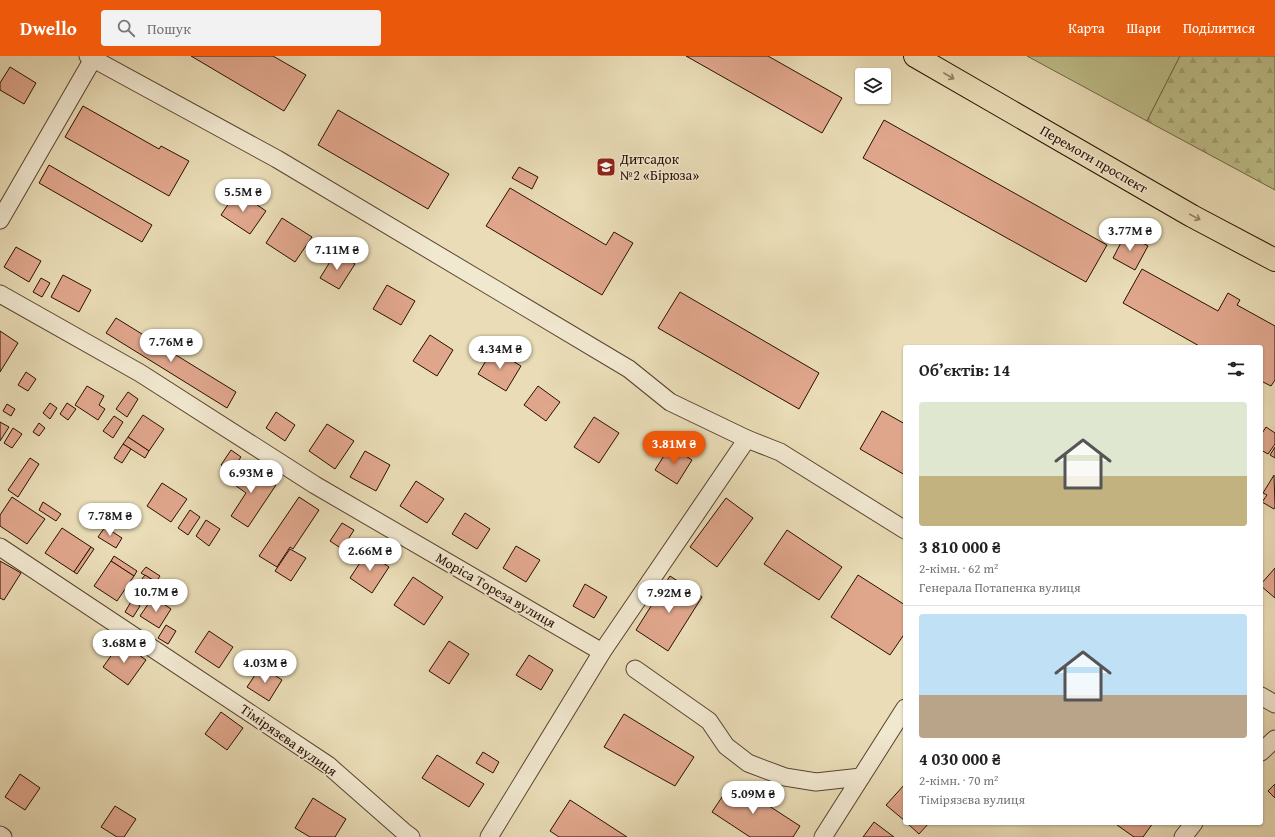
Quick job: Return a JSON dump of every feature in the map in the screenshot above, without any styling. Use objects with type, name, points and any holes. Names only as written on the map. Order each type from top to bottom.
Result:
[{"type":"main road","name":"Перемоги проспект","points":[[915,56],[1192,216],[1275,260]]},
{"type":"street","points":[[0,220],[90,58],[277,159],[629,369],[670,402],[747,440],[780,452],[903,529]]},
{"type":"street","name":"Моріса Тореза вулиця","points":[[0,294],[140,373],[315,485],[602,652]]},
{"type":"street","points":[[489,837],[602,652],[747,440]]},
{"type":"street","name":"Тімірязєва вулиця","points":[[0,547],[328,764],[411,837]]},
{"type":"street","points":[[635,669],[709,722],[726,746],[748,763],[785,777],[816,782],[861,777]]},
{"type":"street","points":[[1263,697],[1275,704]]},
{"type":"street","points":[[823,837],[903,711]]},
{"type":"street","points":[[1263,750],[1275,739]]},
{"type":"street","points":[[1183,837],[1192,825]]},
{"type":"green space","points":[[1027,56],[1180,56],[1147,121]]},
{"type":"green space","points":[[1180,56],[1275,56],[1275,190],[1147,121]]},
{"type":"building","points":[[191,56],[273,56],[306,75],[284,111]]},
{"type":"building","points":[[686,56],[768,56],[842,98],[822,133]]},
{"type":"building","points":[[10,67],[36,83],[24,104],[0,90],[0,83]]},
{"type":"building","points":[[83,106],[159,149],[161,146],[189,161],[169,196],[65,137]]},
{"type":"building","points":[[338,110],[449,174],[428,209],[318,145]]},
{"type":"building","points":[[884,120],[1107,245],[1086,282],[863,158]]},
{"type":"building","points":[[49,165],[152,225],[142,242],[39,183]]},
{"type":"building","points":[[519,167],[538,177],[532,189],[512,178]]},
{"type":"building","points":[[510,188],[606,245],[614,232],[633,243],[602,295],[486,226]]},
{"type":"building","points":[[237,191],[266,211],[250,234],[221,215]]},
{"type":"building","points":[[282,218],[312,237],[295,262],[266,243]]},
{"type":"building","points":[[1126,233],[1148,246],[1135,270],[1113,258]]},
{"type":"building","points":[[16,247],[41,261],[29,282],[4,267]]},
{"type":"building","points":[[336,252],[355,264],[339,289],[320,278]]},
{"type":"building","points":[[1142,269],[1218,311],[1228,293],[1240,300],[1237,305],[1275,326],[1275,380],[1271,386],[1263,382],[1263,345],[1197,345],[1123,303]]},
{"type":"building","points":[[63,275],[91,290],[79,312],[51,297]]},
{"type":"building","points":[[41,278],[50,283],[42,297],[33,292]]},
{"type":"building","points":[[387,285],[415,301],[401,325],[373,309]]},
{"type":"building","points":[[680,292],[819,373],[799,409],[658,328]]},
{"type":"building","points":[[116,318],[236,392],[227,408],[106,333]]},
{"type":"building","points":[[0,331],[18,343],[0,372]]},
{"type":"building","points":[[430,335],[453,350],[437,376],[413,361]]},
{"type":"building","points":[[493,349],[521,366],[506,391],[478,374]]},
{"type":"building","points":[[26,372],[36,379],[28,391],[18,385]]},
{"type":"building","points":[[87,386],[104,396],[99,405],[105,409],[98,420],[75,405]]},
{"type":"building","points":[[538,386],[560,402],[546,421],[524,405]]},
{"type":"building","points":[[128,392],[138,399],[127,417],[116,409]]},
{"type":"building","points":[[50,403],[57,408],[50,419],[43,413]]},
{"type":"building","points":[[67,403],[76,409],[68,420],[60,414]]},
{"type":"building","points":[[7,404],[15,409],[11,416],[3,411]]},
{"type":"building","points":[[882,411],[903,423],[903,474],[860,449]]},
{"type":"building","points":[[276,412],[295,425],[285,441],[266,428]]},
{"type":"building","points":[[143,415],[164,429],[149,451],[128,437]]},
{"type":"building","points":[[114,416],[123,422],[113,438],[103,431]]},
{"type":"building","points":[[594,417],[619,433],[599,463],[574,447]]},
{"type":"building","points":[[0,422],[9,427],[0,441]]},
{"type":"building","points":[[39,423],[45,428],[39,436],[33,432]]},
{"type":"building","points":[[327,424],[354,441],[335,469],[309,451]]},
{"type":"building","points":[[1266,427],[1275,433],[1275,444],[1268,454],[1263,451],[1263,432]]},
{"type":"building","points":[[13,428],[22,434],[12,448],[4,443]]},
{"type":"building","points":[[128,437],[149,451],[145,458],[123,444]]},
{"type":"building","points":[[123,444],[131,449],[122,463],[114,458]]},
{"type":"building","points":[[670,446],[692,460],[677,484],[655,470]]},
{"type":"building","points":[[1275,447],[1275,458],[1270,455]]},
{"type":"building","points":[[231,450],[241,457],[230,472],[221,465]]},
{"type":"building","points":[[365,451],[390,465],[376,491],[350,477]]},
{"type":"building","points":[[30,458],[39,464],[18,497],[8,490]]},
{"type":"building","points":[[245,464],[276,485],[248,527],[231,516],[246,493],[232,483]]},
{"type":"building","points":[[1274,475],[1274,509],[1263,503],[1267,495],[1263,493]]},
{"type":"building","points":[[416,481],[444,499],[427,523],[400,506]]},
{"type":"building","points":[[162,483],[187,499],[171,522],[147,506]]},
{"type":"building","points":[[12,497],[45,519],[27,544],[0,526],[0,515]]},
{"type":"building","points":[[299,497],[319,510],[293,549],[290,547],[277,567],[259,556]]},
{"type":"building","points":[[726,498],[753,518],[717,567],[690,547]]},
{"type":"building","points":[[43,502],[61,514],[56,521],[39,510]]},
{"type":"building","points":[[190,510],[200,517],[188,535],[178,528]]},
{"type":"building","points":[[465,513],[490,529],[477,549],[452,534]]},
{"type":"building","points":[[206,520],[220,529],[209,546],[196,536]]},
{"type":"building","points":[[342,523],[354,530],[342,549],[330,541]]},
{"type":"building","points":[[105,527],[122,538],[116,548],[98,537]]},
{"type":"building","points":[[62,528],[91,547],[74,572],[45,553]]},
{"type":"building","points":[[787,530],[842,567],[819,600],[764,564]]},
{"type":"building","points":[[516,546],[540,560],[526,582],[503,568]]},
{"type":"building","points":[[91,547],[94,549],[77,574],[74,572]]},
{"type":"building","points":[[290,549],[306,558],[291,581],[275,571]]},
{"type":"building","points":[[367,552],[389,567],[372,593],[350,578]]},
{"type":"building","points":[[114,556],[137,571],[134,576],[111,561]]},
{"type":"building","points":[[0,561],[21,573],[4,600],[0,598]]},
{"type":"building","points":[[111,561],[134,576],[117,601],[94,586]]},
{"type":"building","points":[[146,567],[160,576],[156,582],[141,573]]},
{"type":"building","points":[[1275,568],[1275,598],[1263,588],[1263,582]]},
{"type":"building","points":[[145,575],[156,582],[153,586],[142,579]]},
{"type":"building","points":[[858,575],[903,604],[903,636],[890,655],[831,617]]},
{"type":"building","points":[[670,576],[702,597],[668,651],[636,630]]},
{"type":"building","points":[[413,577],[443,597],[424,625],[394,605]]},
{"type":"building","points":[[585,584],[607,597],[594,618],[573,606]]},
{"type":"building","points":[[153,597],[171,609],[159,628],[140,616]]},
{"type":"building","points":[[132,600],[140,606],[133,617],[125,612]]},
{"type":"building","points":[[166,625],[176,631],[168,644],[158,638]]},
{"type":"building","points":[[209,631],[233,647],[219,668],[195,652]]},
{"type":"building","points":[[449,641],[469,654],[449,684],[429,671]]},
{"type":"building","points":[[121,642],[146,660],[128,685],[103,667]]},
{"type":"building","points":[[529,655],[553,670],[541,690],[516,675]]},
{"type":"building","points":[[261,666],[282,680],[269,701],[247,687]]},
{"type":"building","points":[[221,712],[243,728],[227,750],[205,734]]},
{"type":"building","points":[[624,714],[694,757],[675,786],[604,747]]},
{"type":"building","points":[[483,752],[499,762],[493,773],[476,763]]},
{"type":"building","points":[[437,755],[484,784],[469,807],[422,778]]},
{"type":"building","points":[[20,774],[40,788],[25,810],[5,797]]},
{"type":"building","points":[[732,782],[800,826],[793,837],[750,837],[712,812]]},
{"type":"building","points":[[1275,784],[1275,798],[1268,791]]},
{"type":"building","points":[[903,786],[903,819],[886,805]]},
{"type":"building","points":[[313,798],[346,819],[335,837],[310,837],[295,828]]},
{"type":"building","points":[[570,800],[627,837],[559,837],[550,831]]},
{"type":"building","points":[[115,806],[136,819],[124,837],[117,837],[101,827]]},
{"type":"building","points":[[874,822],[894,837],[863,837]]},
{"type":"building","points":[[909,825],[927,825],[919,834]]},
{"type":"building","points":[[1117,825],[1152,825],[1143,837],[1134,837]]},
{"type":"place","name":"Дитсадок №2 «Бірюза»","points":[[606,167]]}]
